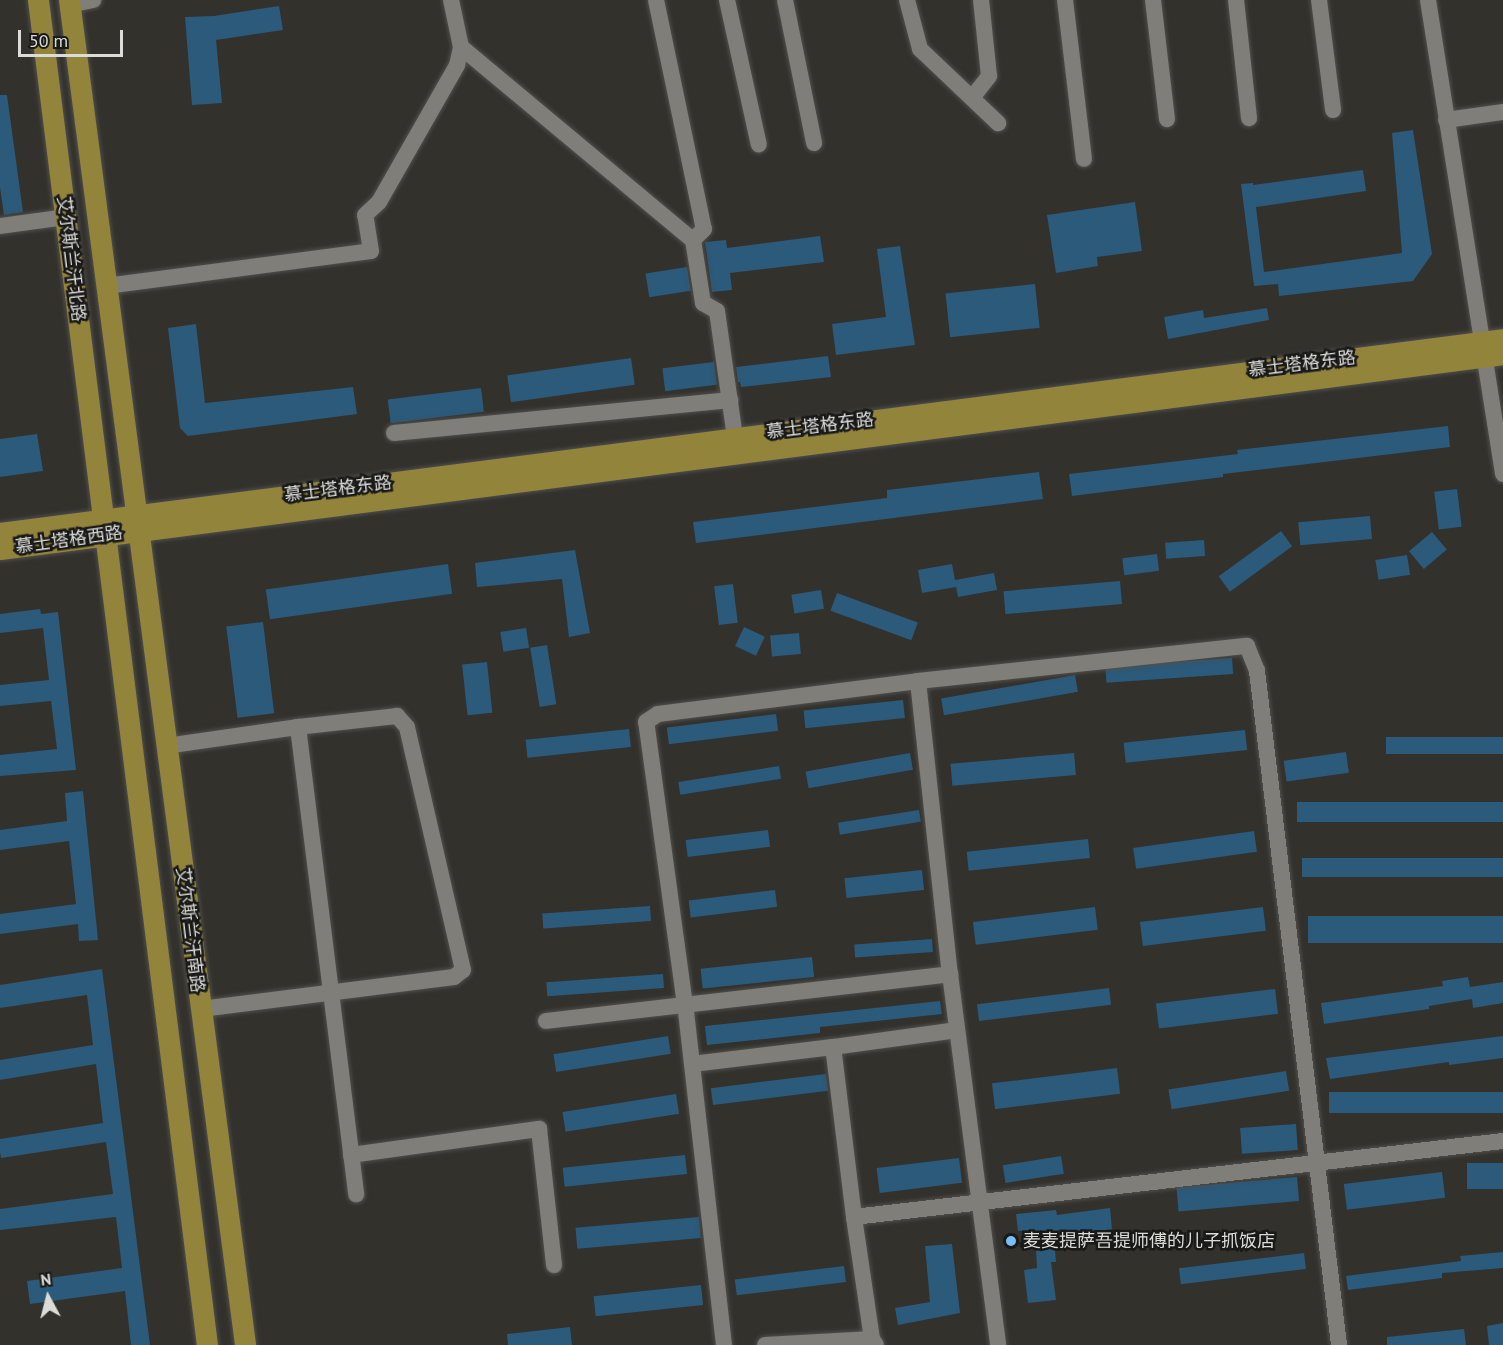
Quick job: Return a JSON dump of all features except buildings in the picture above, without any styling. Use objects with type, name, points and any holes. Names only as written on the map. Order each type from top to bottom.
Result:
[{"type":"main road","name":"艾尔斯兰汗北路","points":[[38,0],[105,527]]},
{"type":"main road","name":"艾尔斯兰汗北路","points":[[69,3],[137,523]]},
{"type":"main road","name":"慕士塔格东路","points":[[137,523],[1490,351],[1503,339]]},
{"type":"main road","name":"慕士塔格东路","points":[[137,523],[735,437],[1490,351]]},
{"type":"main road","name":"慕士塔格西路","points":[[0,533],[137,523]]},
{"type":"main road","name":"艾尔斯兰汗南路","points":[[137,523],[244,1345]]},
{"type":"main road","name":"慕士塔格西路","points":[[0,549],[105,527]]},
{"type":"main road","name":"艾尔斯兰汗南路","points":[[105,527],[207,1345]]},
{"type":"street","points":[[69,3],[93,0]]},
{"type":"street","points":[[106,286],[371,251],[365,215],[379,202],[457,65],[461,47],[451,0]]},
{"type":"street","points":[[657,0],[704,229],[693,240]]},
{"type":"street","points":[[727,0],[759,145]]},
{"type":"street","points":[[784,0],[814,143]]},
{"type":"street","points":[[908,0],[920,49],[999,123]]},
{"type":"street","points":[[972,98],[989,76],[981,0]]},
{"type":"street","points":[[1065,0],[1084,159]]},
{"type":"street","points":[[1153,0],[1167,119]]},
{"type":"street","points":[[1236,0],[1250,118]]},
{"type":"street","points":[[1319,0],[1333,110]]},
{"type":"street","points":[[1428,0],[1446,120],[1490,351],[1503,474]]},
{"type":"street","points":[[461,47],[693,240],[703,303],[717,311],[735,437]]},
{"type":"street","points":[[1446,120],[1503,112]]},
{"type":"street","points":[[0,226],[66,217]]},
{"type":"street","points":[[394,433],[730,400]]},
{"type":"street","points":[[724,1345],[685,1005],[646,722],[658,714],[918,688],[1247,645],[1257,671],[1339,1345]]},
{"type":"street","points":[[918,688],[950,974],[998,1345]]},
{"type":"street","points":[[166,746],[298,727],[397,716],[407,727],[463,970],[454,976],[201,1010]]},
{"type":"street","points":[[298,727],[356,1194]]},
{"type":"street","points":[[546,1021],[950,974]]},
{"type":"street","points":[[692,1064],[957,1030]]},
{"type":"street","points":[[765,1345],[874,1342],[854,1217],[833,1047]]},
{"type":"street","points":[[351,1155],[539,1129],[554,1265]]},
{"type":"street","points":[[854,1217],[979,1200],[1503,1141]]},
{"type":"place","name":"麦麦提萨吾提师傅的儿子抓饭店","points":[[1011,1241]]}]
